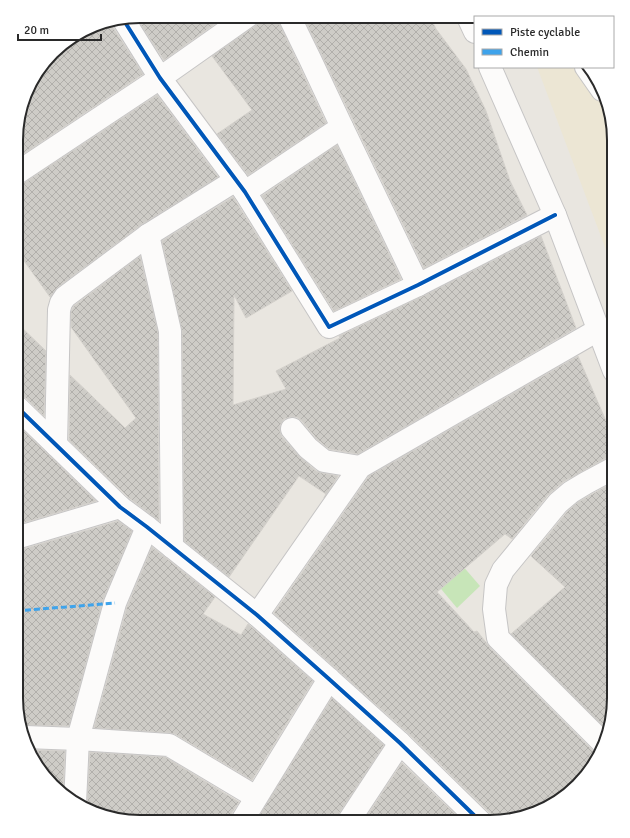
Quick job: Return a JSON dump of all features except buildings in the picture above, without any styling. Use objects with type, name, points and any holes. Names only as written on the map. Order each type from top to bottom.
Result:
[{"type":"street","points":[[23,169],[160,78],[238,23]]},
{"type":"street","points":[[292,23],[418,285]]},
{"type":"street","points":[[127,24],[160,78],[240,186],[329,327],[418,285],[555,215]]},
{"type":"street","points":[[490,68],[555,215],[607,353]]},
{"type":"street","points":[[56,446],[59,310],[65,297],[148,235],[240,186],[342,127]]},
{"type":"street","points":[[148,235],[170,332],[172,547]]},
{"type":"street","points":[[256,615],[360,467],[598,330]]},
{"type":"street","points":[[23,412],[120,507],[147,526],[256,615],[400,743],[474,815]]},
{"type":"street","points":[[292,429],[308,448],[324,461],[360,467]]},
{"type":"street","points":[[600,740],[498,638],[494,609],[496,585],[503,570],[558,503],[571,492],[607,472]]},
{"type":"street","points":[[23,536],[120,507]]},
{"type":"street","points":[[75,795],[78,739],[115,603],[147,526]]},
{"type":"street","points":[[246,815],[329,679]]},
{"type":"street","points":[[30,737],[169,745],[256,797]]},
{"type":"street","points":[[353,815],[400,743]]},
{"type":"shaded area","points":[[537,68],[582,68],[595,88],[601,102],[607,132],[607,252]]},
{"type":"green space","points":[[431,529],[480,586],[457,608],[406,547]]},
{"type":"marked path","points":[[23,610],[115,603]]},
{"type":"cycle path","points":[[126,24],[160,78],[245,192],[329,327],[418,285],[555,215]]},
{"type":"cycle path","points":[[23,413],[120,507],[257,615],[400,743],[474,815]]}]
